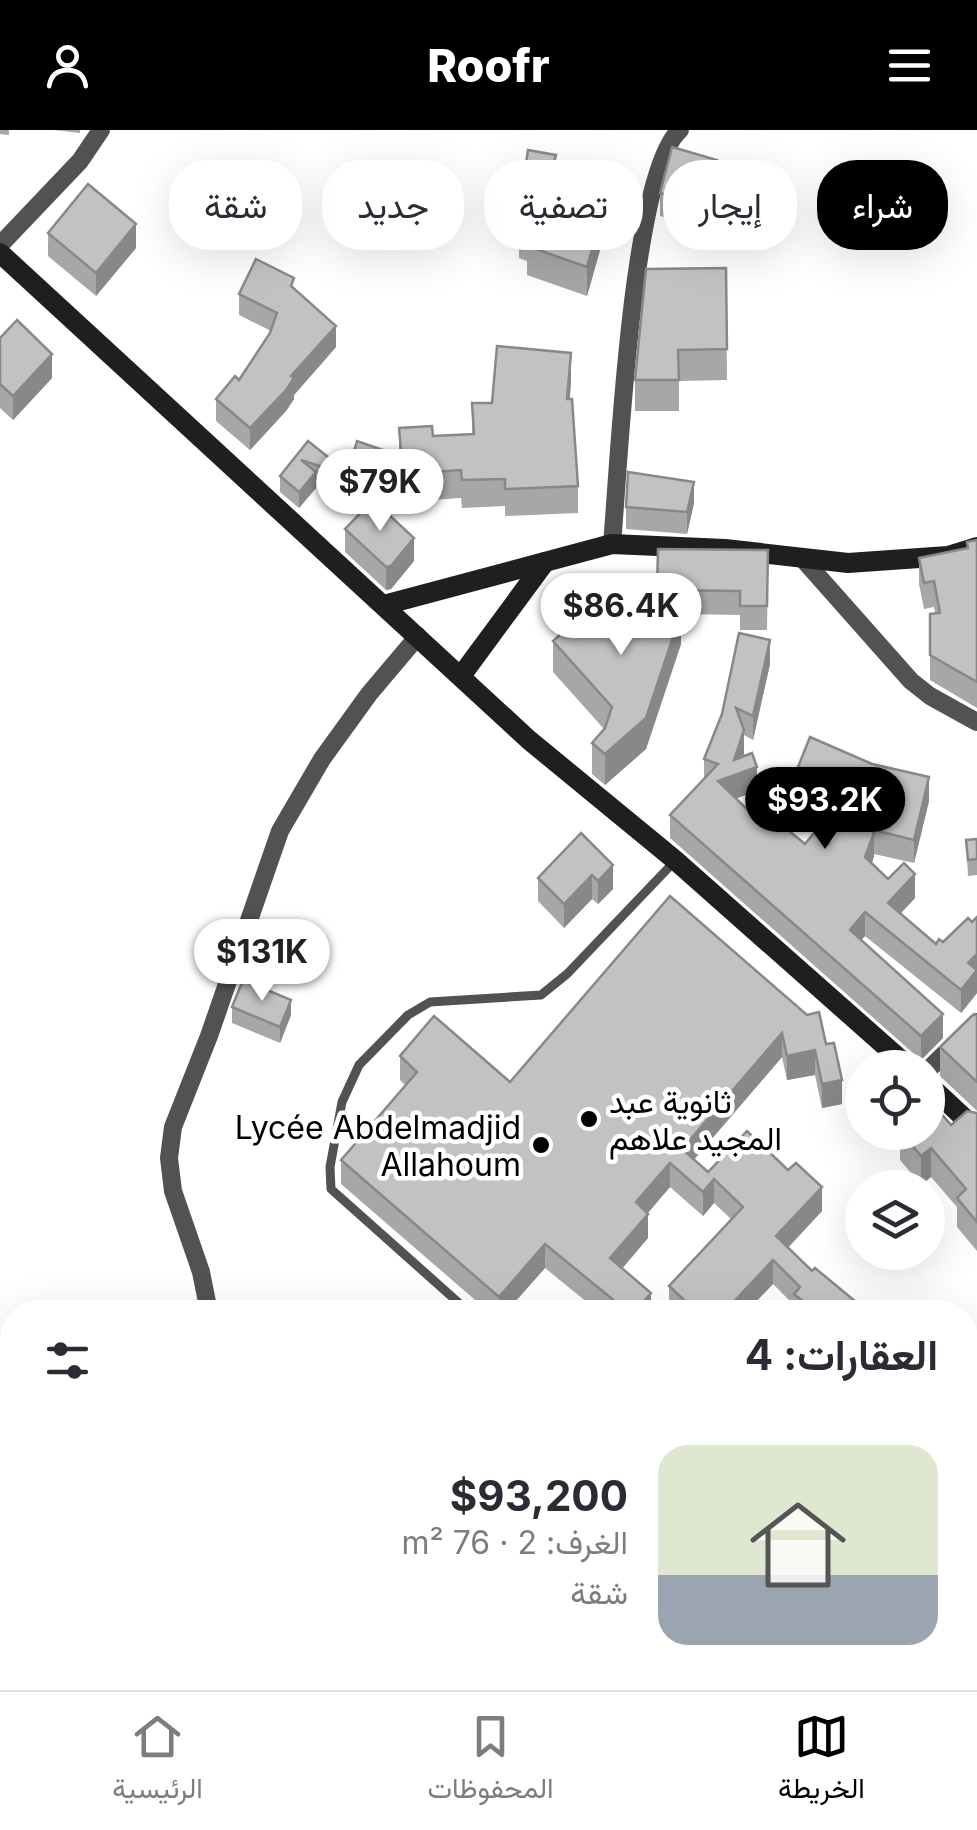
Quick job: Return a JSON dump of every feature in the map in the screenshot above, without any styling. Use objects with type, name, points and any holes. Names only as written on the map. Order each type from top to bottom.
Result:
[{"type":"main road","points":[[0,252],[529,740],[676,860],[890,1050]]},
{"type":"main road","points":[[384,605],[612,544],[665,544],[848,563],[948,556],[977,547]]},
{"type":"main road","points":[[461,676],[545,562]]},
{"type":"main road","points":[[945,1100],[977,1130]]},
{"type":"street","points":[[0,245],[80,161],[101,130]]},
{"type":"street","points":[[612,544],[638,261],[662,152],[680,130]]},
{"type":"street","points":[[802,558],[911,681],[977,722]]},
{"type":"street","points":[[207,1300],[201,1272],[172,1191],[169,1158],[173,1127],[280,831],[322,760],[418,636]]},
{"type":"street","points":[[945,1053],[977,1022]]},
{"type":"lane","points":[[456,1300],[331,1189],[330,1167],[342,1102],[360,1066],[408,1016],[430,1002],[540,994],[567,974],[676,860]]},
{"type":"building","points":[[672,147],[717,160],[669,160]]},
{"type":"building","points":[[528,150],[556,155],[555,160],[527,160]]},
{"type":"building","points":[[88,184],[136,224],[96,273],[48,233]]},
{"type":"building","points":[[538,250],[592,250],[587,267]]},
{"type":"building","points":[[256,259],[294,278],[291,286],[336,326],[291,376],[294,378],[286,390],[250,428],[216,399],[235,376],[239,380],[270,333],[277,313],[239,294]]},
{"type":"building","points":[[726,268],[727,349],[678,350],[679,380],[635,380],[646,269]]},
{"type":"building","points":[[17,320],[52,354],[13,396],[0,384],[0,338]]},
{"type":"building","points":[[497,346],[571,353],[567,399],[572,399],[578,486],[505,489],[505,479],[462,480],[461,470],[403,474],[399,428],[432,426],[433,436],[474,434],[472,403],[492,403]]},
{"type":"building","points":[[308,441],[348,473],[357,441],[383,450],[372,483],[301,460],[316,472],[299,492],[280,476]]},
{"type":"building","points":[[628,472],[694,482],[687,512],[626,507]]},
{"type":"building","points":[[373,500],[414,538],[391,566],[386,567],[345,529]]},
{"type":"building","points":[[977,540],[977,682],[930,655],[930,614],[940,613],[934,581],[924,583],[919,558],[968,548],[967,542]]},
{"type":"building","points":[[658,549],[768,550],[767,606],[740,606],[740,591],[657,590]]},
{"type":"building","points":[[629,590],[648,596],[646,605],[681,613],[646,718],[605,754],[592,743],[605,728],[612,707],[553,641],[601,598],[615,603]]},
{"type":"building","points":[[739,633],[770,640],[753,716],[736,708],[744,730],[734,760],[752,753],[757,767],[718,781],[758,820],[765,811],[805,844],[814,833],[828,844],[849,789],[798,767],[810,737],[872,764],[929,777],[914,840],[870,829],[874,833],[865,857],[888,879],[904,863],[915,874],[888,903],[936,944],[968,918],[972,922],[977,917],[977,954],[968,963],[977,970],[961,990],[865,912],[850,930],[943,1014],[921,1036],[670,815],[718,764],[704,759],[722,714]]},
{"type":"building","points":[[581,833],[613,865],[598,881],[592,875],[564,904],[538,878]]},
{"type":"building","points":[[977,839],[977,859],[968,860],[966,840]]},
{"type":"building","name":"Lycée Abdelmadjid Allahoum","points":[[670,896],[807,1015],[819,1012],[826,1044],[834,1043],[842,1080],[822,1084],[815,1050],[787,1056],[782,1033],[682,1149],[708,1172],[747,1131],[788,1170],[796,1163],[822,1187],[776,1236],[812,1271],[815,1268],[854,1300],[801,1300],[794,1294],[800,1287],[773,1260],[735,1300],[684,1300],[669,1286],[743,1207],[714,1179],[703,1192],[670,1163],[636,1202],[648,1214],[610,1258],[651,1293],[645,1300],[613,1300],[545,1244],[499,1297],[341,1160],[417,1072],[400,1056],[434,1016],[510,1082]]},
{"type":"building","points":[[243,980],[291,1000],[280,1027],[232,1007]]},
{"type":"building","points":[[974,1014],[977,1016],[977,1082],[945,1050],[940,1047]]},
{"type":"building","points":[[967,1111],[977,1113],[977,1222],[957,1198],[966,1189],[933,1150],[945,1150],[945,1118],[951,1125]]},
{"type":"place","name":"ثانوية عبد المجيد علاهم","points":[[589,1119]]},
{"type":"place","name":"Lycée Abdelmadjid Allahoum","points":[[541,1145]]}]
